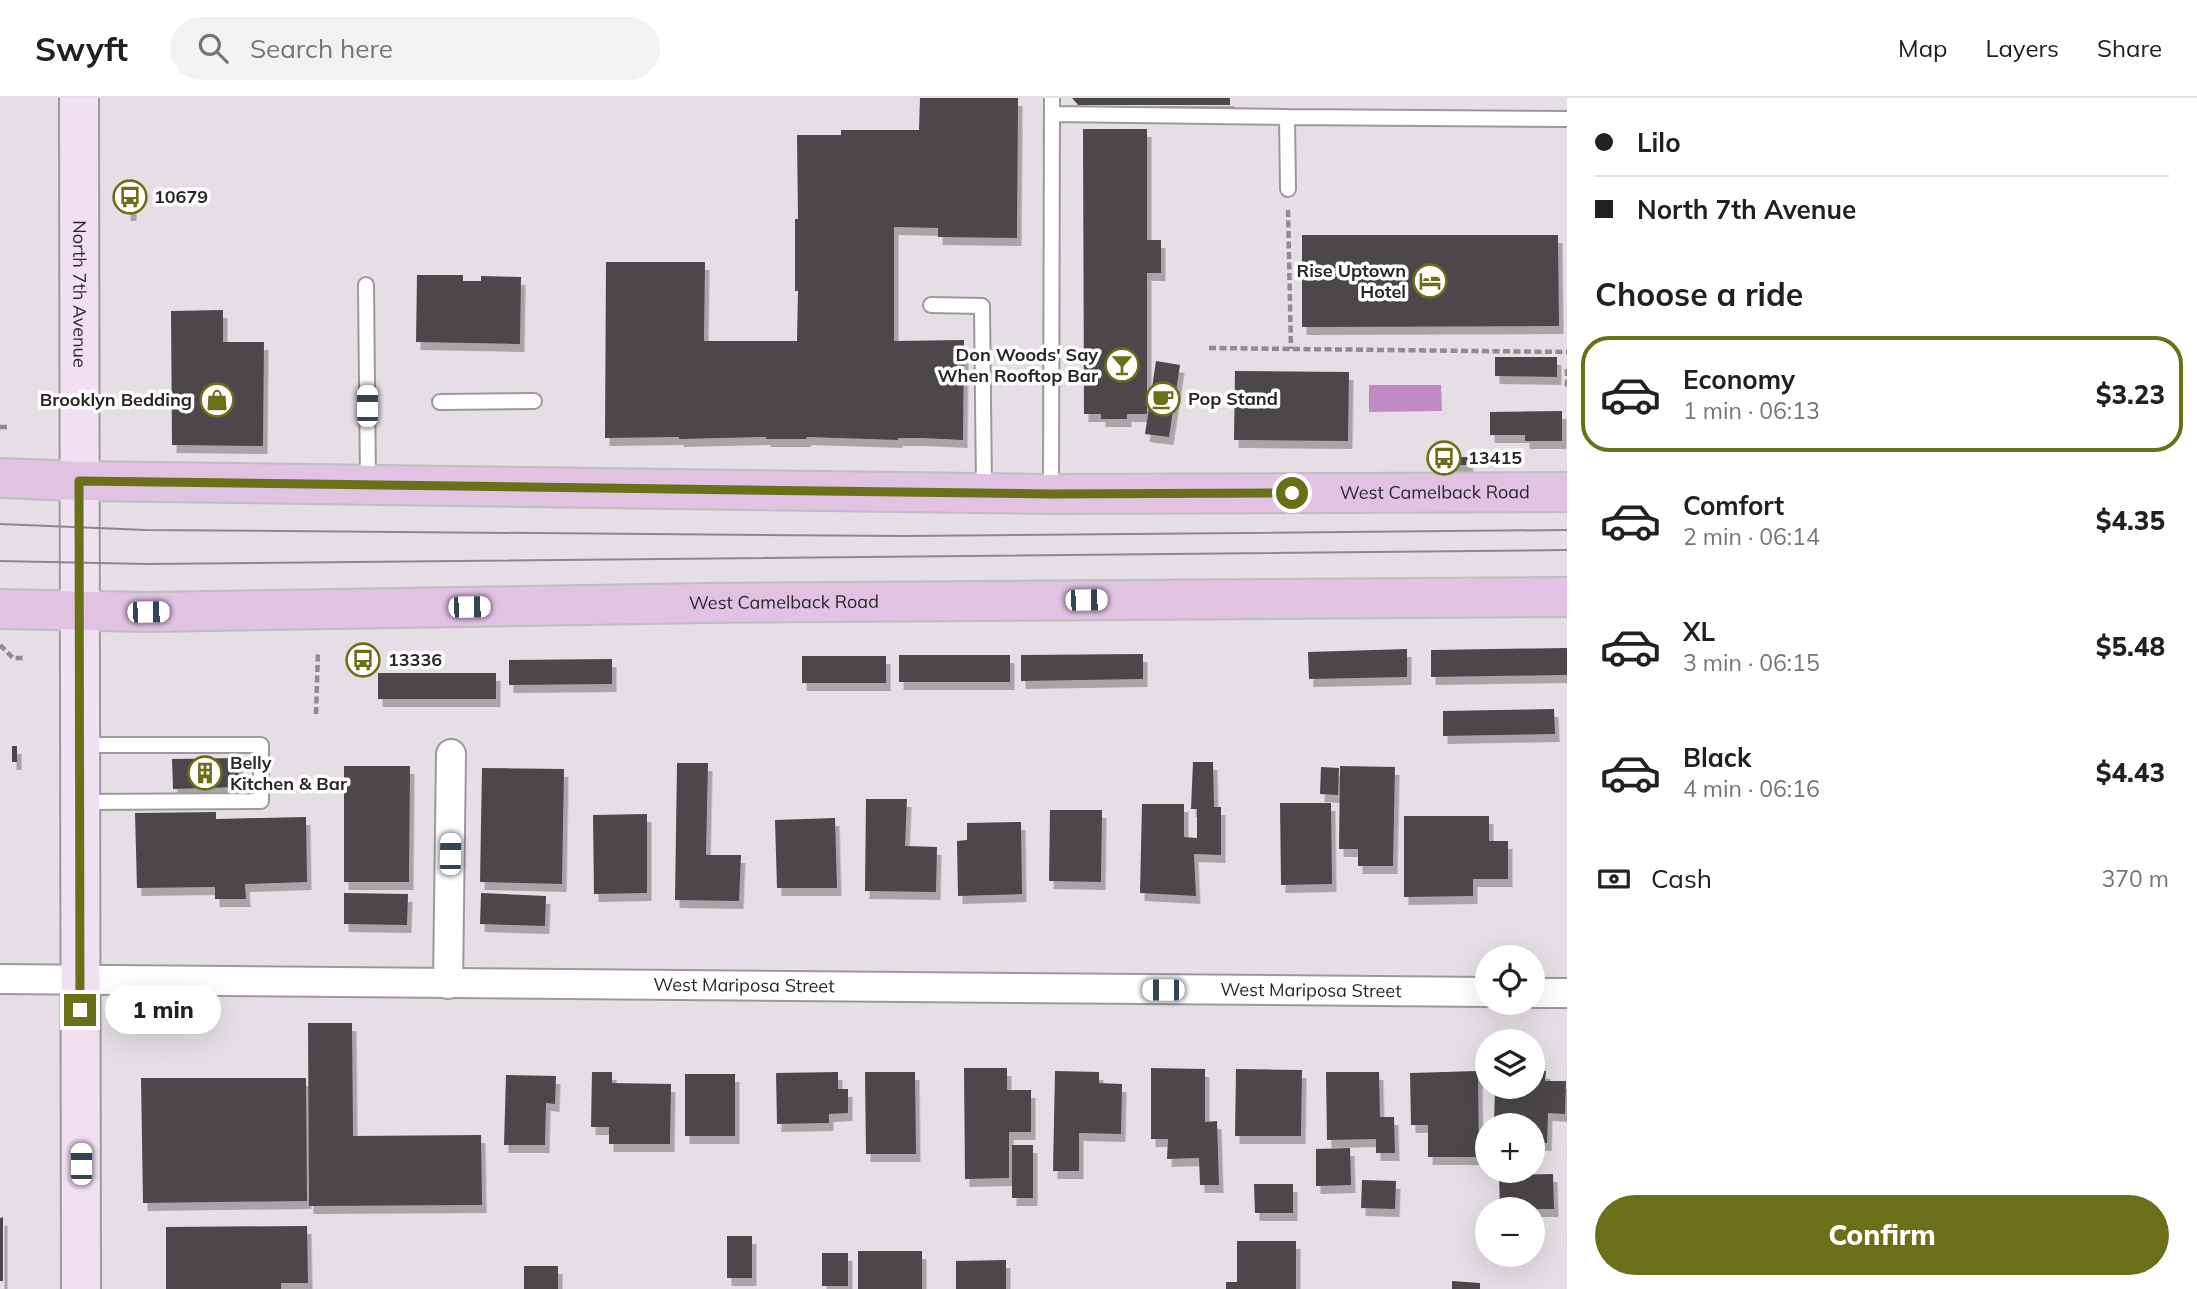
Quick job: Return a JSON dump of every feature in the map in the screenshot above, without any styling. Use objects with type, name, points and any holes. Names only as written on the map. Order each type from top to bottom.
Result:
[{"type":"main road","name":"North 7th Avenue","points":[[79,98],[81,1289]]},
{"type":"main road","name":"West Camelback Road","points":[[0,478],[1051,494],[1567,492]]},
{"type":"main road","name":"West Camelback Road","points":[[0,609],[80,611],[1567,597]]},
{"type":"street","points":[[448,984],[451,754]]},
{"type":"street","name":"West Mariposa Street","points":[[0,979],[1475,992]]},
{"type":"street","points":[[1545,993],[1567,993]]},
{"type":"lane","points":[[1051,494],[1052,98]]},
{"type":"lane","points":[[1052,114],[1567,119]]},
{"type":"lane","points":[[1287,117],[1288,189]]},
{"type":"lane","points":[[366,285],[368,484]]},
{"type":"lane","points":[[931,305],[982,306],[984,493]]},
{"type":"lane","points":[[440,402],[534,401]]},
{"type":"lane","points":[[80,745],[261,744],[261,802],[80,802]]},
{"type":"path","points":[[1288,189],[1291,349]]},
{"type":"path","points":[[1209,348],[1567,352]]},
{"type":"path","points":[[1567,369],[1567,388]]},
{"type":"path","points":[[0,427],[7,427]]},
{"type":"path","points":[[0,645],[13,658],[23,658]]},
{"type":"path","points":[[316,714],[318,652]]},
{"type":"shaded area","points":[[1369,385],[1441,385],[1442,411],[1369,412]]},
{"type":"building","points":[[920,98],[1018,98],[1017,238],[938,237],[938,228],[894,227],[894,341],[964,340],[963,440],[807,437],[605,438],[606,262],[705,262],[704,341],[797,341],[797,135],[841,135],[841,130],[919,130]]},
{"type":"building","points":[[1072,98],[1230,98],[1230,105],[1078,105]]},
{"type":"building","points":[[1083,129],[1147,129],[1147,240],[1161,240],[1161,273],[1147,273],[1147,414],[1127,414],[1127,419],[1101,419],[1101,414],[1084,414]]},
{"type":"building","points":[[127,196],[132,197],[132,213],[126,213]]},
{"type":"building","name":"Rise Uptown Hotel","points":[[1302,235],[1558,235],[1559,326],[1302,327]]},
{"type":"building","points":[[417,275],[463,275],[463,281],[481,281],[481,276],[521,277],[520,344],[416,342]]},
{"type":"building","name":"Brooklyn Bedding","points":[[223,310],[223,342],[264,342],[263,446],[172,445],[171,311]]},
{"type":"building","points":[[1495,357],[1557,357],[1557,377],[1495,376]]},
{"type":"building","name":"Pop Stand","points":[[1156,361],[1180,365],[1169,437],[1145,434]]},
{"type":"building","points":[[1235,371],[1349,372],[1348,441],[1234,440]]},
{"type":"building","points":[[1562,411],[1562,441],[1525,441],[1525,435],[1490,435],[1490,412]]},
{"type":"building","points":[[1451,457],[1468,457],[1469,465],[1451,465]]},
{"type":"building","points":[[1567,648],[1567,675],[1431,677],[1431,650]]},
{"type":"building","points":[[1407,649],[1407,677],[1309,679],[1308,652]]},
{"type":"building","points":[[1143,654],[1143,679],[1021,681],[1021,655]]},
{"type":"building","points":[[899,655],[1010,655],[1010,682],[899,682]]},
{"type":"building","points":[[802,656],[886,656],[886,683],[802,683]]},
{"type":"building","points":[[349,658],[368,658],[368,663],[349,663]]},
{"type":"building","points":[[612,659],[612,684],[509,685],[509,660]]},
{"type":"building","points":[[378,673],[496,673],[496,699],[378,699]]},
{"type":"building","points":[[1554,709],[1555,734],[1443,736],[1443,711]]},
{"type":"building","points":[[12,746],[17,746],[17,762],[12,762]]},
{"type":"building","name":"Belly Kitchen & Bar","points":[[238,758],[239,787],[173,789],[172,759]]},
{"type":"building","points":[[1193,762],[1213,762],[1214,807],[1221,807],[1221,855],[1194,854],[1196,896],[1140,893],[1142,804],[1184,804],[1184,837],[1197,838],[1197,809],[1191,809]]},
{"type":"building","points":[[677,763],[708,763],[706,855],[741,855],[739,901],[675,900]]},
{"type":"building","points":[[344,766],[410,766],[409,882],[344,882]]},
{"type":"building","points":[[1340,766],[1395,767],[1393,866],[1358,866],[1358,849],[1339,849]]},
{"type":"building","points":[[1321,767],[1339,768],[1338,795],[1320,794]]},
{"type":"building","points":[[482,768],[564,769],[562,884],[480,882]]},
{"type":"building","points":[[866,799],[907,799],[905,846],[937,847],[936,892],[865,891]]},
{"type":"building","points":[[1280,803],[1331,803],[1332,884],[1281,885]]},
{"type":"building","points":[[1050,810],[1102,810],[1101,882],[1049,881]]},
{"type":"building","points":[[216,812],[216,819],[306,817],[307,882],[245,884],[246,899],[215,899],[215,887],[137,888],[135,813]]},
{"type":"building","points":[[647,814],[647,893],[594,894],[593,815]]},
{"type":"building","points":[[1404,816],[1489,816],[1489,841],[1508,841],[1508,879],[1473,879],[1473,896],[1404,897]]},
{"type":"building","points":[[835,818],[837,888],[777,888],[775,820]]},
{"type":"building","points":[[1021,822],[1022,894],[958,896],[957,841],[967,840],[967,823]]},
{"type":"building","points":[[344,893],[408,894],[407,925],[344,924]]},
{"type":"building","points":[[481,893],[546,896],[545,926],[480,924]]},
{"type":"building","points":[[308,1023],[352,1023],[353,1136],[481,1135],[482,1205],[309,1206]]},
{"type":"building","points":[[964,1068],[1007,1068],[1007,1090],[1031,1090],[1031,1132],[1009,1132],[1009,1178],[965,1179]]},
{"type":"building","points":[[1151,1068],[1205,1069],[1205,1122],[1217,1121],[1219,1185],[1200,1185],[1199,1158],[1167,1159],[1168,1139],[1151,1139]]},
{"type":"building","points":[[1236,1069],[1302,1070],[1301,1136],[1235,1136]]},
{"type":"building","points":[[1055,1071],[1099,1072],[1099,1083],[1122,1084],[1121,1134],[1079,1133],[1079,1171],[1053,1171]]},
{"type":"building","points":[[1475,1071],[1475,1099],[1478,1099],[1478,1113],[1475,1113],[1475,1157],[1428,1157],[1428,1125],[1411,1125],[1410,1073]]},
{"type":"building","points":[[592,1072],[612,1072],[612,1083],[671,1084],[670,1144],[609,1144],[609,1127],[591,1127]]},
{"type":"building","points":[[838,1072],[838,1089],[848,1089],[848,1113],[829,1114],[829,1123],[777,1124],[776,1073]]},
{"type":"building","points":[[865,1072],[915,1072],[916,1154],[866,1154]]},
{"type":"building","points":[[1326,1072],[1379,1072],[1380,1117],[1394,1117],[1395,1153],[1376,1153],[1376,1139],[1327,1140]]},
{"type":"building","points":[[685,1074],[735,1074],[735,1136],[685,1136]]},
{"type":"building","points":[[506,1075],[556,1076],[555,1104],[546,1103],[545,1145],[504,1145]]},
{"type":"building","points":[[141,1078],[306,1078],[307,1201],[143,1203]]},
{"type":"building","points":[[1545,1081],[1566,1081],[1565,1114],[1548,1113],[1547,1143],[1545,1113],[1494,1113],[1495,1099],[1545,1099]]},
{"type":"building","points":[[1012,1145],[1033,1145],[1033,1198],[1012,1198]]},
{"type":"building","points":[[1350,1148],[1351,1185],[1316,1186],[1316,1149]]},
{"type":"building","points":[[1545,1174],[1553,1174],[1554,1209],[1545,1209],[1545,1197],[1500,1197],[1499,1183],[1545,1183]]},
{"type":"building","points":[[1362,1180],[1396,1181],[1395,1209],[1361,1208]]},
{"type":"building","points":[[1254,1184],[1293,1184],[1293,1213],[1255,1213]]},
{"type":"building","points":[[3,1217],[3,1281],[0,1281],[0,1218]]},
{"type":"building","points":[[307,1226],[308,1283],[281,1283],[281,1289],[166,1289],[166,1227]]},
{"type":"building","points":[[727,1236],[752,1236],[752,1278],[727,1278]]},
{"type":"building","points":[[1237,1241],[1296,1241],[1296,1289],[1226,1289],[1226,1282],[1237,1282]]},
{"type":"building","points":[[858,1251],[922,1251],[922,1289],[858,1289]]},
{"type":"building","points":[[822,1253],[848,1253],[848,1286],[822,1286]]},
{"type":"building","points":[[1006,1260],[1006,1289],[956,1289],[956,1261]]},
{"type":"building","points":[[524,1266],[558,1266],[558,1289],[524,1289]]},
{"type":"building","points":[[1452,1281],[1480,1283],[1480,1289],[1452,1289]]},
{"type":"tram line","points":[[0,524],[146,530],[904,536],[1567,530]]},
{"type":"tram line","points":[[0,561],[147,564],[1567,550]]},
{"type":"place","name":"10679","points":[[130,197]]},
{"type":"place","name":"Rise Uptown Hotel","points":[[1430,281]]},
{"type":"place","name":"Don Woods' Say When Rooftop Bar","points":[[1122,365]]},
{"type":"place","name":"Pop Stand","points":[[1163,399]]},
{"type":"place","name":"Brooklyn Bedding","points":[[217,400]]},
{"type":"place","name":"13415","points":[[1444,458]]},
{"type":"place","name":"13336","points":[[363,660]]},
{"type":"place","name":"Belly Kitchen & Bar","points":[[205,773]]},
{"type":"route","points":[[80,1010],[79,481],[1051,494],[1292,493]]}]
